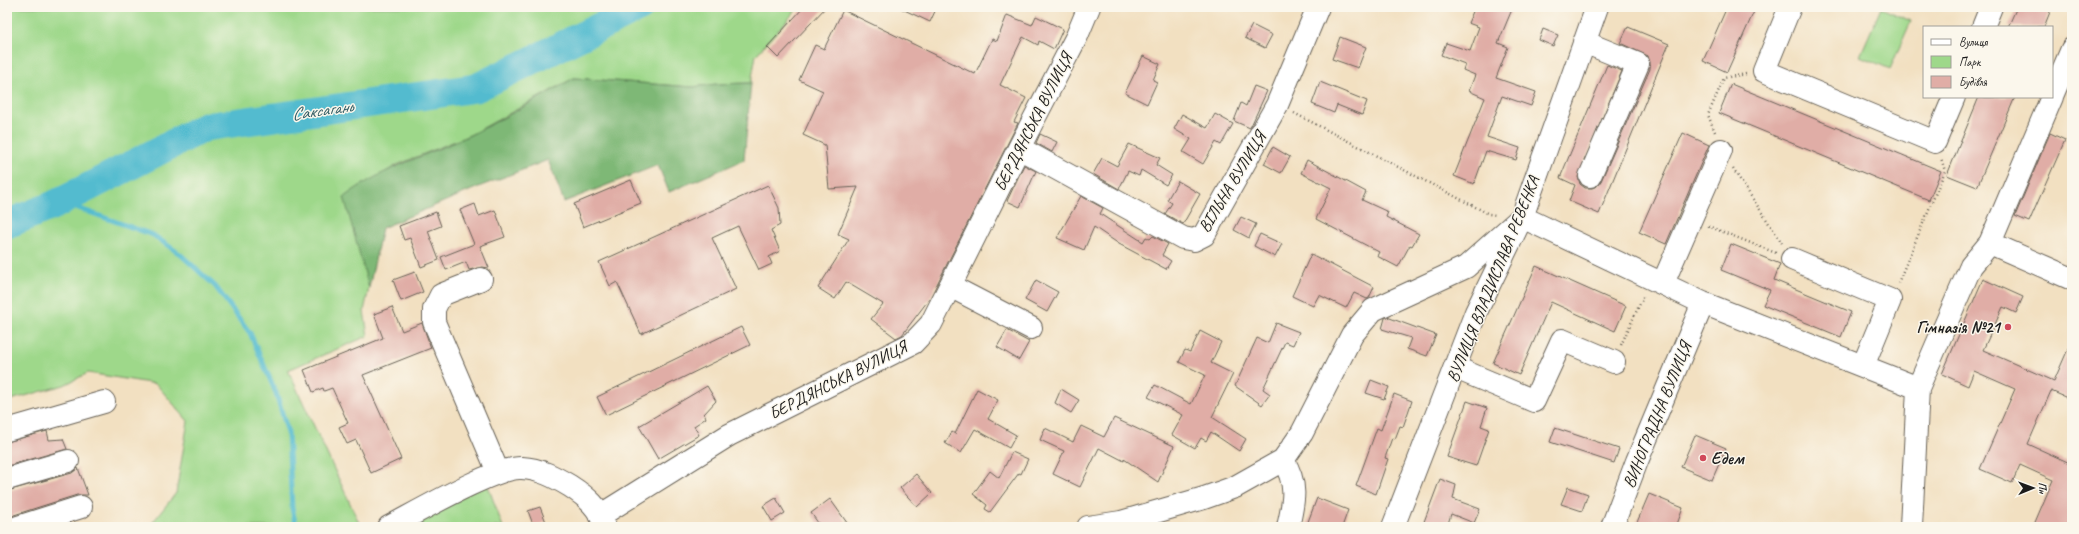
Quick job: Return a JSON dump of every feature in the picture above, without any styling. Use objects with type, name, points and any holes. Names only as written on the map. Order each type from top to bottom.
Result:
[{"type":"street","name":"БЕРДЯНСЬКА ВУЛИЦЯ","points":[[603,521],[729,434],[913,343],[931,324],[1077,36],[1089,7]]},
{"type":"street","name":"ВІЛЬНА ВУЛИЦЯ","points":[[1019,148],[1183,238],[1194,240],[1204,235],[1277,105],[1318,7]]},
{"type":"street","name":"ВУЛИЦЯ ВЛАДИСЛАВА РЕВЕНКА","points":[[1393,527],[1456,368],[1476,312],[1522,217],[1597,7]]},
{"type":"street","points":[[1790,7],[1764,71],[1935,142],[1954,98]]},
{"type":"street","points":[[1983,26],[1991,7]]},
{"type":"street","points":[[1584,42],[1638,64],[1590,176]]},
{"type":"street","points":[[2053,95],[2072,49]]},
{"type":"street","points":[[1911,527],[1918,388],[1971,266],[1990,243],[2052,98]]},
{"type":"street","points":[[1657,281],[1691,219],[1721,150]]},
{"type":"street","points":[[1088,527],[1121,524],[1204,498],[1235,487],[1283,460],[1302,433],[1352,335],[1373,310],[1466,267],[1522,217],[1703,303],[1918,388]]},
{"type":"street","points":[[1990,243],[2072,279]]},
{"type":"street","points":[[1792,259],[1890,300],[1863,366]]},
{"type":"street","points":[[481,279],[441,295],[434,308],[434,322],[498,472]]},
{"type":"street","points":[[950,286],[1031,328]]},
{"type":"street","name":"ВИНОГРАДНА ВУЛИЦЯ","points":[[1612,527],[1637,461],[1703,303]]},
{"type":"street","points":[[1456,368],[1534,401],[1562,340],[1614,362]]},
{"type":"street","points":[[7,430],[104,402]]},
{"type":"street","points":[[1283,460],[1292,480],[1294,499],[1288,527]]},
{"type":"street","points":[[7,478],[68,461]]},
{"type":"street","points":[[389,527],[498,472],[521,467],[552,475],[586,496],[603,521]]},
{"type":"street","points":[[18,527],[81,507]]},
{"type":"path","points":[[1764,71],[1724,78],[1708,115],[1721,150],[1792,259]]},
{"type":"path","points":[[1277,105],[1489,214],[1522,217]]},
{"type":"path","points":[[1890,300],[1945,170],[1935,142]]},
{"type":"path","points":[[1691,219],[1792,259]]},
{"type":"path","points":[[1614,362],[1657,281]]},
{"type":"green space","points":[[7,7],[799,7],[756,55],[751,83],[717,84],[692,87],[574,78],[472,134],[397,165],[345,197],[369,288],[364,311],[368,336],[288,370],[361,527],[149,527],[176,493],[188,421],[156,384],[88,373],[64,385],[7,401]]},
{"type":"green space","points":[[1881,8],[1911,21],[1890,69],[1860,56]]},
{"type":"green space","points":[[574,78],[692,87],[717,84],[751,83],[744,160],[669,192],[658,165],[564,202],[548,160],[481,186],[382,228],[369,288],[344,197],[374,177],[406,162],[456,142],[511,114]]},
{"type":"green space","points":[[485,478],[503,527],[389,527]]},
{"type":"building","points":[[804,7],[826,7],[778,58],[767,47]]},
{"type":"building","points":[[898,7],[937,7],[930,22]]},
{"type":"building","points":[[1475,7],[1513,7],[1498,43],[1508,47],[1496,78],[1536,92],[1531,106],[1502,96],[1487,137],[1520,148],[1516,160],[1486,151],[1474,184],[1454,176],[1485,98],[1469,91],[1475,75],[1463,70],[1465,64],[1441,55],[1446,43],[1470,51],[1479,27],[1468,23]]},
{"type":"building","points":[[1727,7],[1756,7],[1727,72],[1703,61]]},
{"type":"building","points":[[2017,7],[2052,7],[2044,26],[2008,26]]},
{"type":"building","points":[[843,10],[975,74],[992,39],[997,41],[1007,15],[1032,25],[1036,16],[1063,29],[1054,49],[1039,41],[1038,45],[1023,37],[1000,85],[1026,98],[1014,122],[1018,123],[930,298],[902,335],[896,338],[871,319],[883,304],[846,282],[835,299],[818,288],[849,239],[838,234],[858,187],[829,189],[825,145],[803,135],[823,91],[799,80],[815,45],[824,49]]},
{"type":"building","points":[[1252,25],[1272,35],[1265,48],[1245,38]]},
{"type":"building","points":[[1628,27],[1669,44],[1599,214],[1569,201],[1575,185],[1560,178],[1607,65],[1622,71],[1578,177],[1580,184],[1585,188],[1597,186],[1601,181],[1650,69],[1648,56],[1620,43]]},
{"type":"building","points":[[1543,29],[1558,35],[1553,46],[1539,40]]},
{"type":"building","points":[[1340,37],[1366,47],[1358,68],[1332,59]]},
{"type":"building","points":[[1143,56],[1160,64],[1153,80],[1157,82],[1147,104],[1125,93]]},
{"type":"building","points":[[1320,82],[1367,101],[1362,115],[1337,105],[1334,113],[1312,104]]},
{"type":"building","points":[[1731,84],[1941,171],[1929,200],[1719,113]]},
{"type":"building","points":[[1254,86],[1267,91],[1250,128],[1234,121],[1241,103],[1246,106]]},
{"type":"building","points":[[1979,98],[2015,98],[1977,187],[1947,175]]},
{"type":"building","points":[[1182,114],[1207,128],[1215,114],[1233,124],[1221,145],[1216,142],[1203,164],[1183,152],[1191,139],[1174,129]]},
{"type":"building","points":[[1683,133],[1709,145],[1666,244],[1639,232]]},
{"type":"building","points":[[2050,133],[2065,140],[2029,222],[2015,216]]},
{"type":"building","points":[[1040,134],[1057,142],[1052,152],[1036,143]]},
{"type":"building","points":[[1129,144],[1160,158],[1156,165],[1172,175],[1166,185],[1141,170],[1139,176],[1128,171],[1119,189],[1093,174],[1102,158],[1117,166]]},
{"type":"building","points":[[1273,147],[1290,157],[1281,173],[1264,164]]},
{"type":"building","points":[[1307,160],[1366,192],[1362,200],[1388,212],[1386,217],[1419,234],[1412,246],[1410,245],[1398,267],[1377,256],[1379,252],[1316,219],[1331,188],[1301,173]]},
{"type":"building","points":[[1024,165],[1036,171],[1020,207],[1007,201]]},
{"type":"building","points":[[631,180],[641,203],[583,227],[574,204]]},
{"type":"building","points":[[1178,181],[1200,194],[1183,224],[1165,214],[1172,203],[1167,200]]},
{"type":"building","points":[[768,185],[779,208],[780,225],[771,230],[780,251],[769,257],[772,264],[759,270],[738,226],[712,238],[736,289],[641,334],[617,282],[610,286],[599,262]]},
{"type":"building","points":[[1081,196],[1103,208],[1100,214],[1143,242],[1146,237],[1150,239],[1153,236],[1168,244],[1162,255],[1171,261],[1166,269],[1119,244],[1094,227],[1084,250],[1057,238]]},
{"type":"building","points":[[475,204],[479,216],[495,210],[505,237],[480,246],[489,268],[482,267],[469,270],[466,262],[446,270],[441,257],[474,244],[460,210]]},
{"type":"building","points":[[436,212],[441,226],[428,231],[439,260],[421,267],[410,238],[404,240],[399,226]]},
{"type":"building","points":[[1241,217],[1256,224],[1249,238],[1234,230]]},
{"type":"building","points":[[1260,234],[1282,244],[1275,257],[1254,246]]},
{"type":"building","points":[[1731,244],[1780,264],[1774,280],[1851,312],[1841,337],[1763,305],[1770,290],[1721,270]]},
{"type":"building","points":[[1311,254],[1374,287],[1369,298],[1367,299],[1354,293],[1346,308],[1319,295],[1313,306],[1292,296]]},
{"type":"building","points":[[1536,266],[1626,306],[1615,331],[1551,302],[1519,375],[1493,363]]},
{"type":"building","points":[[415,272],[423,292],[401,301],[393,280]]},
{"type":"building","points":[[1983,279],[2023,297],[2016,313],[2003,307],[1983,350],[2054,381],[2072,340],[2072,400],[2051,391],[2028,444],[2072,464],[2072,519],[2068,527],[2033,527],[2053,480],[2020,465],[2012,483],[1980,469],[2015,389],[1974,371],[1968,386],[1942,374]]},
{"type":"building","points":[[1036,280],[1058,292],[1047,312],[1025,300]]},
{"type":"building","points":[[392,307],[402,331],[422,323],[431,348],[363,375],[401,459],[371,473],[356,440],[347,444],[339,427],[348,423],[332,388],[324,391],[323,388],[313,392],[304,370],[383,338],[374,314]]},
{"type":"building","points":[[1387,317],[1436,335],[1427,356],[1407,349],[1411,338],[1382,329],[1385,318]]},
{"type":"building","points":[[1276,323],[1299,332],[1293,345],[1285,342],[1263,389],[1270,394],[1262,405],[1235,386],[1257,338],[1268,343]]},
{"type":"building","points":[[741,327],[750,345],[606,415],[597,397]]},
{"type":"building","points":[[1007,330],[1029,342],[1019,360],[997,347]]},
{"type":"building","points":[[1200,331],[1221,342],[1211,363],[1233,374],[1212,417],[1246,439],[1239,451],[1211,432],[1206,441],[1201,438],[1195,448],[1172,435],[1183,415],[1148,397],[1155,385],[1191,404],[1205,375],[1179,362],[1185,350],[1190,352]]},
{"type":"building","points":[[1371,380],[1389,387],[1384,399],[1366,393]]},
{"type":"building","points":[[707,386],[716,401],[704,414],[706,418],[694,426],[699,435],[658,459],[639,426]]},
{"type":"building","points":[[977,389],[998,400],[988,419],[1016,435],[1009,448],[975,429],[961,453],[945,443],[952,432],[955,434]]},
{"type":"building","points":[[1061,389],[1079,400],[1071,413],[1055,403]]},
{"type":"building","points":[[1394,394],[1412,401],[1403,427],[1400,426],[1395,439],[1392,438],[1385,458],[1388,459],[1376,494],[1356,486],[1377,428],[1381,430]]},
{"type":"building","points":[[1467,401],[1487,408],[1481,426],[1489,429],[1476,466],[1447,457]]},
{"type":"building","points":[[1114,418],[1174,446],[1158,482],[1124,459],[1124,461],[1099,448],[1080,487],[1053,474],[1064,451],[1040,440],[1045,428],[1073,442],[1081,426],[1104,437]]},
{"type":"building","points":[[1555,428],[1619,449],[1614,463],[1550,442]]},
{"type":"building","points":[[47,431],[49,440],[63,439],[67,449],[7,466],[7,442]]},
{"type":"building","name":"Едем","points":[[1695,435],[1726,448],[1712,480],[1681,467]]},
{"type":"building","points":[[1012,452],[1028,459],[1021,474],[1019,473],[990,512],[985,509],[987,505],[973,494],[990,471],[999,478]]},
{"type":"building","points":[[78,468],[88,495],[77,495],[14,515],[7,522],[7,491],[72,473]]},
{"type":"building","points":[[916,474],[932,493],[917,507],[900,488]]},
{"type":"building","points":[[1440,479],[1456,485],[1453,499],[1480,509],[1474,523],[1451,514],[1447,527],[1422,527]]},
{"type":"building","points":[[1568,487],[1588,494],[1582,511],[1561,504]]},
{"type":"building","points":[[1649,494],[1683,508],[1676,527],[1635,527]]},
{"type":"building","points":[[776,498],[785,513],[772,521],[763,506]]},
{"type":"building","points":[[1317,498],[1348,510],[1342,527],[1306,527]]},
{"type":"building","points":[[830,499],[850,527],[821,527],[811,513]]},
{"type":"building","points":[[540,507],[546,522],[534,527],[528,511]]},
{"type":"waterway","name":"Саксагань","points":[[7,224],[54,205],[205,127],[476,88],[640,7]]},
{"type":"waterway","points":[[61,202],[153,235],[180,254],[215,286],[250,333],[276,393],[288,433],[292,508],[296,527]]},
{"type":"place","name":"Гімназія №21","points":[[2008,327]]},
{"type":"place","name":"Едем","points":[[1703,458]]}]
